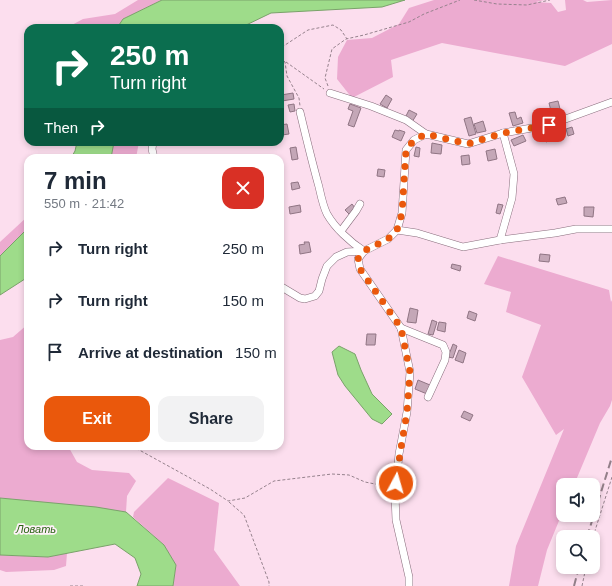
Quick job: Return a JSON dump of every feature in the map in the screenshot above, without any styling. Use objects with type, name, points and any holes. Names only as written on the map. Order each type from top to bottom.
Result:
[{"type":"street","points":[[330,93],[371,106],[406,120],[426,134],[468,144],[503,133],[549,125],[612,102]]},
{"type":"street","points":[[300,112],[310,158],[327,212],[333,223],[355,246],[364,251]]},
{"type":"street","points":[[500,240],[512,198],[514,174],[503,133]]},
{"type":"street","points":[[284,288],[300,298],[305,299],[315,296],[319,291],[327,266],[336,257],[347,252],[364,251],[388,239],[397,230],[402,213],[406,150],[414,140],[426,134]]},
{"type":"street","points":[[341,231],[360,204]]},
{"type":"street","points":[[397,230],[417,233],[463,247],[576,229],[612,229]]},
{"type":"street","points":[[364,251],[358,259],[360,269],[401,328],[410,372],[407,412],[395,495],[396,520],[409,578],[409,586]]},
{"type":"street","points":[[401,328],[443,345],[446,352],[445,360],[428,397]]},
{"type":"path","points":[[330,93],[325,78],[332,49],[347,39],[409,22],[424,14],[460,0]]},
{"type":"path","points":[[474,0],[498,4],[526,5],[550,0]]},
{"type":"path","points":[[284,47],[308,30],[333,25],[341,30],[347,39]]},
{"type":"path","points":[[284,62],[330,93]]},
{"type":"path","points":[[284,62],[287,76],[299,98],[300,112]]},
{"type":"path","points":[[139,450],[210,489],[228,501],[244,515],[269,582],[269,586]]},
{"type":"path","points":[[228,501],[245,498],[274,481],[332,474],[349,475],[365,482],[380,485],[396,483]]},
{"type":"path","points":[[595,530],[612,477]]},
{"type":"path","points":[[582,586],[585,574]]},
{"type":"path","points":[[70,586],[84,586]]},
{"type":"shaded area","points":[[138,0],[162,0],[123,19],[120,24],[74,24],[83,19],[115,14]]},
{"type":"shaded area","points":[[434,0],[544,0],[536,2],[551,3],[558,12],[566,10],[565,0],[583,0],[587,2],[612,0],[612,44],[565,66],[442,43],[391,60],[393,77],[352,98],[337,79],[338,57],[347,40],[372,38],[399,24],[409,8]]},
{"type":"shaded area","points":[[113,146],[138,146],[137,154],[112,154]]},
{"type":"shaded area","points":[[24,220],[24,232],[0,256],[0,242]]},
{"type":"shaded area","points":[[498,256],[609,290],[611,302],[612,300],[612,400],[600,423],[577,478],[556,478],[556,522],[558,522],[547,550],[538,586],[509,586],[516,546],[564,429],[556,435],[522,377],[541,325],[506,312],[511,292],[484,284]]},
{"type":"shaded area","points":[[24,327],[24,450],[70,450],[77,462],[92,470],[129,473],[136,481],[127,496],[126,512],[0,498],[0,340],[13,337]]},
{"type":"shaded area","points":[[168,478],[219,503],[214,550],[240,586],[173,586],[176,565],[164,545],[133,517],[134,512]]},
{"type":"shaded area","points":[[67,553],[66,566],[54,570],[6,572],[0,570],[0,555],[48,557]]},
{"type":"water","points":[[162,0],[405,0],[382,7],[271,13],[248,24],[120,24],[123,19]]},
{"type":"water","points":[[76,146],[113,146],[112,154],[73,154]]},
{"type":"water","points":[[24,232],[24,280],[0,295],[0,256]]},
{"type":"water","points":[[339,346],[355,354],[372,394],[392,414],[382,424],[372,419],[338,375],[332,352]]},
{"type":"water","name":"Ловать","points":[[0,498],[96,507],[126,512],[164,545],[176,565],[173,586],[137,586],[141,574],[135,558],[115,544],[48,557],[0,555]]},
{"type":"building","points":[[293,93],[294,99],[284,101],[284,94]]},
{"type":"building","points":[[386,95],[392,99],[387,108],[380,104]]},
{"type":"building","points":[[558,101],[560,109],[551,111],[549,103]]},
{"type":"building","points":[[294,104],[295,111],[290,112],[288,105]]},
{"type":"building","points":[[350,104],[361,108],[354,127],[348,125],[353,111],[348,109]]},
{"type":"building","points":[[409,110],[417,114],[412,122],[405,118]]},
{"type":"building","points":[[515,112],[517,119],[521,117],[523,123],[513,126],[509,113]]},
{"type":"building","points":[[471,117],[476,134],[469,136],[464,119]]},
{"type":"building","points":[[483,121],[486,131],[477,133],[474,124]]},
{"type":"building","points":[[284,124],[287,124],[289,134],[284,135]]},
{"type":"building","points":[[572,127],[574,134],[568,136],[566,129]]},
{"type":"building","points":[[395,130],[405,132],[401,141],[392,137]]},
{"type":"building","points":[[549,130],[553,139],[546,142],[543,132]]},
{"type":"building","points":[[523,135],[526,141],[514,146],[511,140]]},
{"type":"building","points":[[432,143],[442,145],[441,154],[431,153]]},
{"type":"building","points":[[296,147],[298,159],[292,160],[290,148]]},
{"type":"building","points":[[416,147],[420,148],[419,157],[414,156]]},
{"type":"building","points":[[495,149],[497,159],[488,161],[486,151]]},
{"type":"building","points":[[469,155],[470,164],[462,165],[461,156]]},
{"type":"building","points":[[378,169],[385,170],[384,177],[377,176]]},
{"type":"building","points":[[298,182],[300,188],[292,190],[291,183]]},
{"type":"building","points":[[565,197],[567,203],[558,205],[556,199]]},
{"type":"building","points":[[352,204],[355,208],[349,214],[345,210]]},
{"type":"building","points":[[498,204],[503,205],[500,214],[496,213]]},
{"type":"building","points":[[300,205],[301,212],[290,214],[289,207]]},
{"type":"building","points":[[584,207],[594,207],[593,217],[584,216]]},
{"type":"building","points":[[304,242],[309,242],[311,252],[300,254],[299,245],[305,244]]},
{"type":"building","points":[[540,254],[550,255],[549,262],[539,261]]},
{"type":"building","points":[[452,264],[461,266],[460,271],[451,268]]},
{"type":"building","points":[[410,308],[418,310],[416,323],[407,322]]},
{"type":"building","points":[[469,311],[477,314],[475,321],[467,318]]},
{"type":"building","points":[[432,320],[437,322],[433,335],[428,334]]},
{"type":"building","points":[[439,322],[446,323],[445,332],[437,330]]},
{"type":"building","points":[[367,334],[376,334],[375,345],[366,345]]},
{"type":"building","points":[[453,344],[457,346],[453,358],[448,357]]},
{"type":"building","points":[[459,350],[466,353],[463,363],[455,360]]},
{"type":"building","points":[[418,380],[430,385],[427,394],[415,389]]},
{"type":"building","points":[[464,411],[473,415],[470,421],[461,417]]},
{"type":"railway","points":[[589,530],[612,457]]},
{"type":"railway","points":[[574,586],[577,574]]},
{"type":"route","points":[[396,483],[407,412],[410,372],[401,328],[360,269],[358,259],[364,251],[388,239],[397,230],[402,213],[406,150],[414,140],[426,134],[468,144],[503,133],[549,125]]}]
